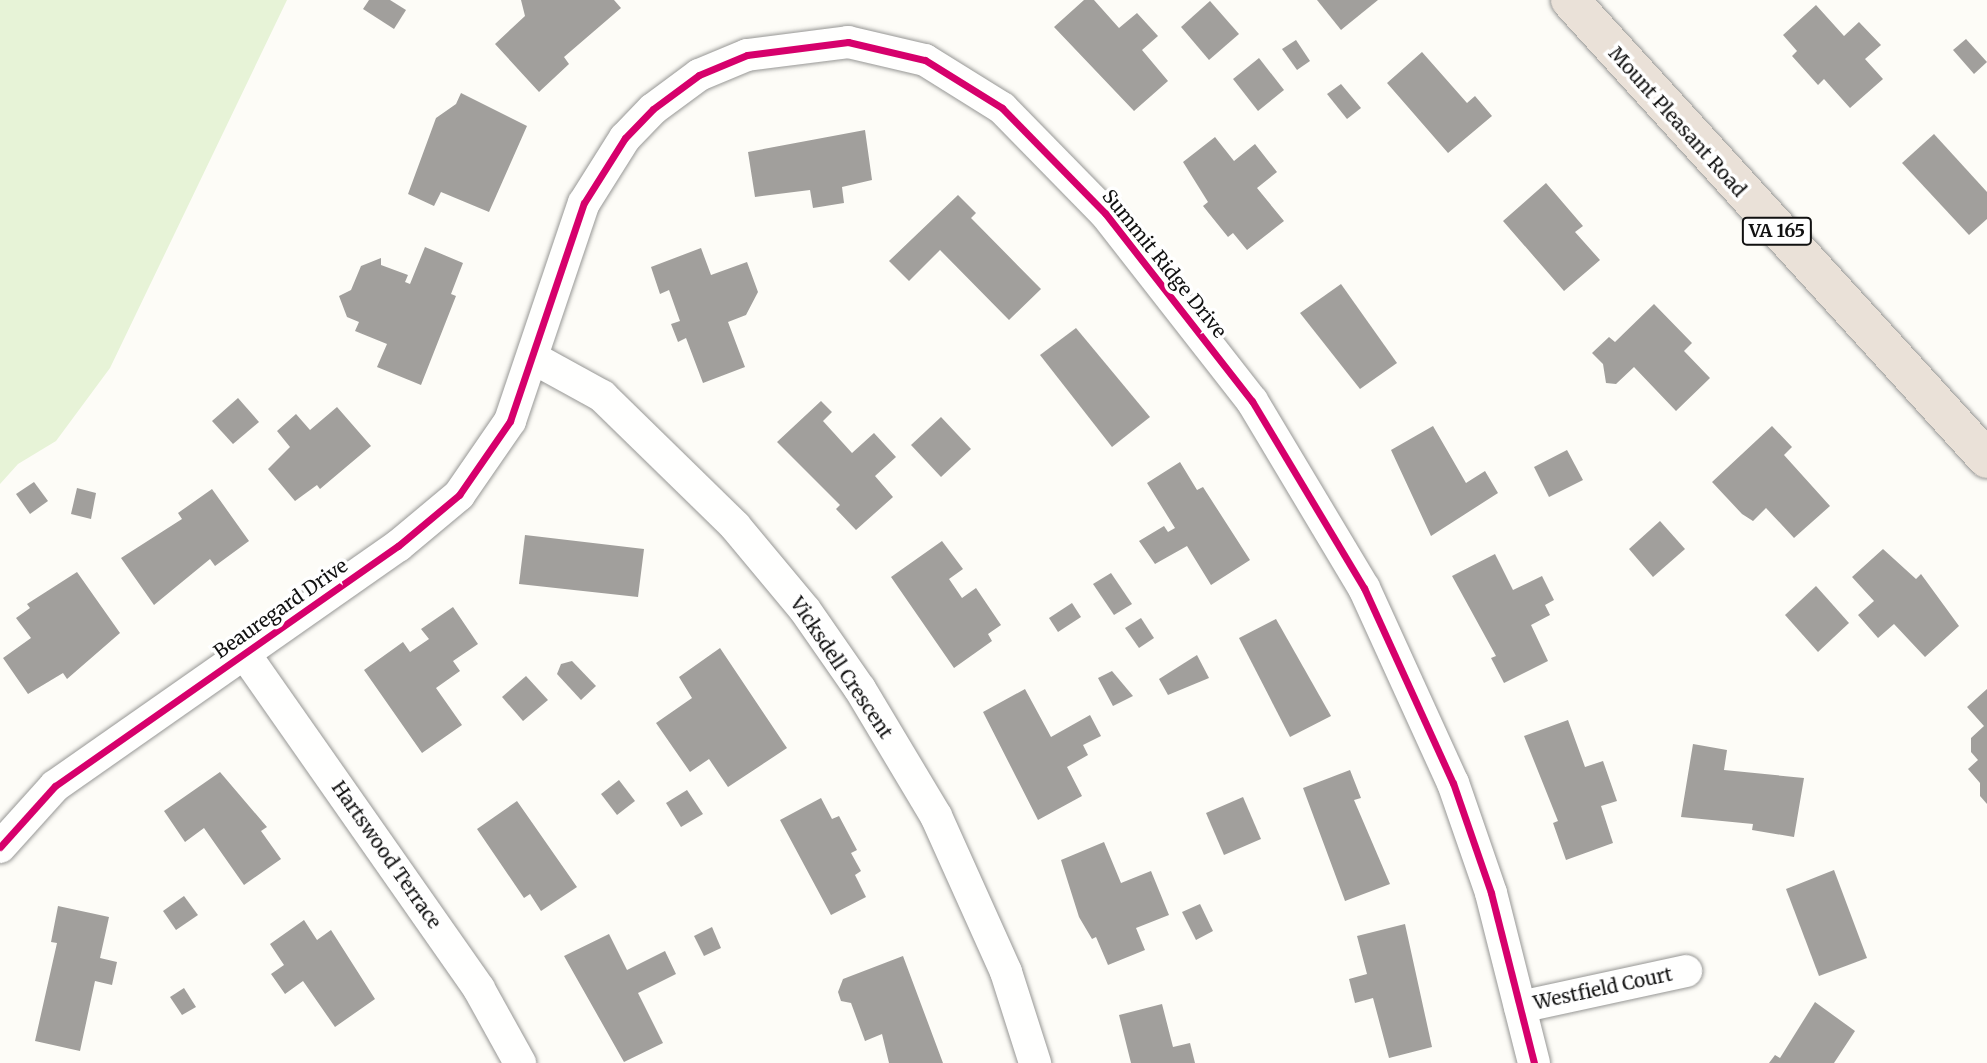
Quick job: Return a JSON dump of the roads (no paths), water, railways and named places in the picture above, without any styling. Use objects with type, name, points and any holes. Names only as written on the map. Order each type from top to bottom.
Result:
[{"type":"highway","name":"Mount Pleasant Road","points":[[1570,0],[1987,459]]},
{"type":"street","name":"Summit Ridge Drive","points":[[533,358],[584,203],[599,175],[653,109],[699,75],[758,53],[848,42],[925,60],[972,85],[1041,143],[1170,292],[1252,401],[1364,588],[1453,783],[1491,893],[1534,1063]]},
{"type":"street","name":"Beauregard Drive","points":[[0,847],[55,786],[447,508],[510,421],[533,358]]},
{"type":"street","name":"Vicksdell Crescent","points":[[533,358],[602,396],[735,526],[805,610],[936,816],[1006,972],[1035,1063]]},
{"type":"street","name":"Hartswood Terrace","points":[[244,653],[479,989],[520,1063]]},
{"type":"street","name":"Westfield Court","points":[[1520,1007],[1686,971]]}]
